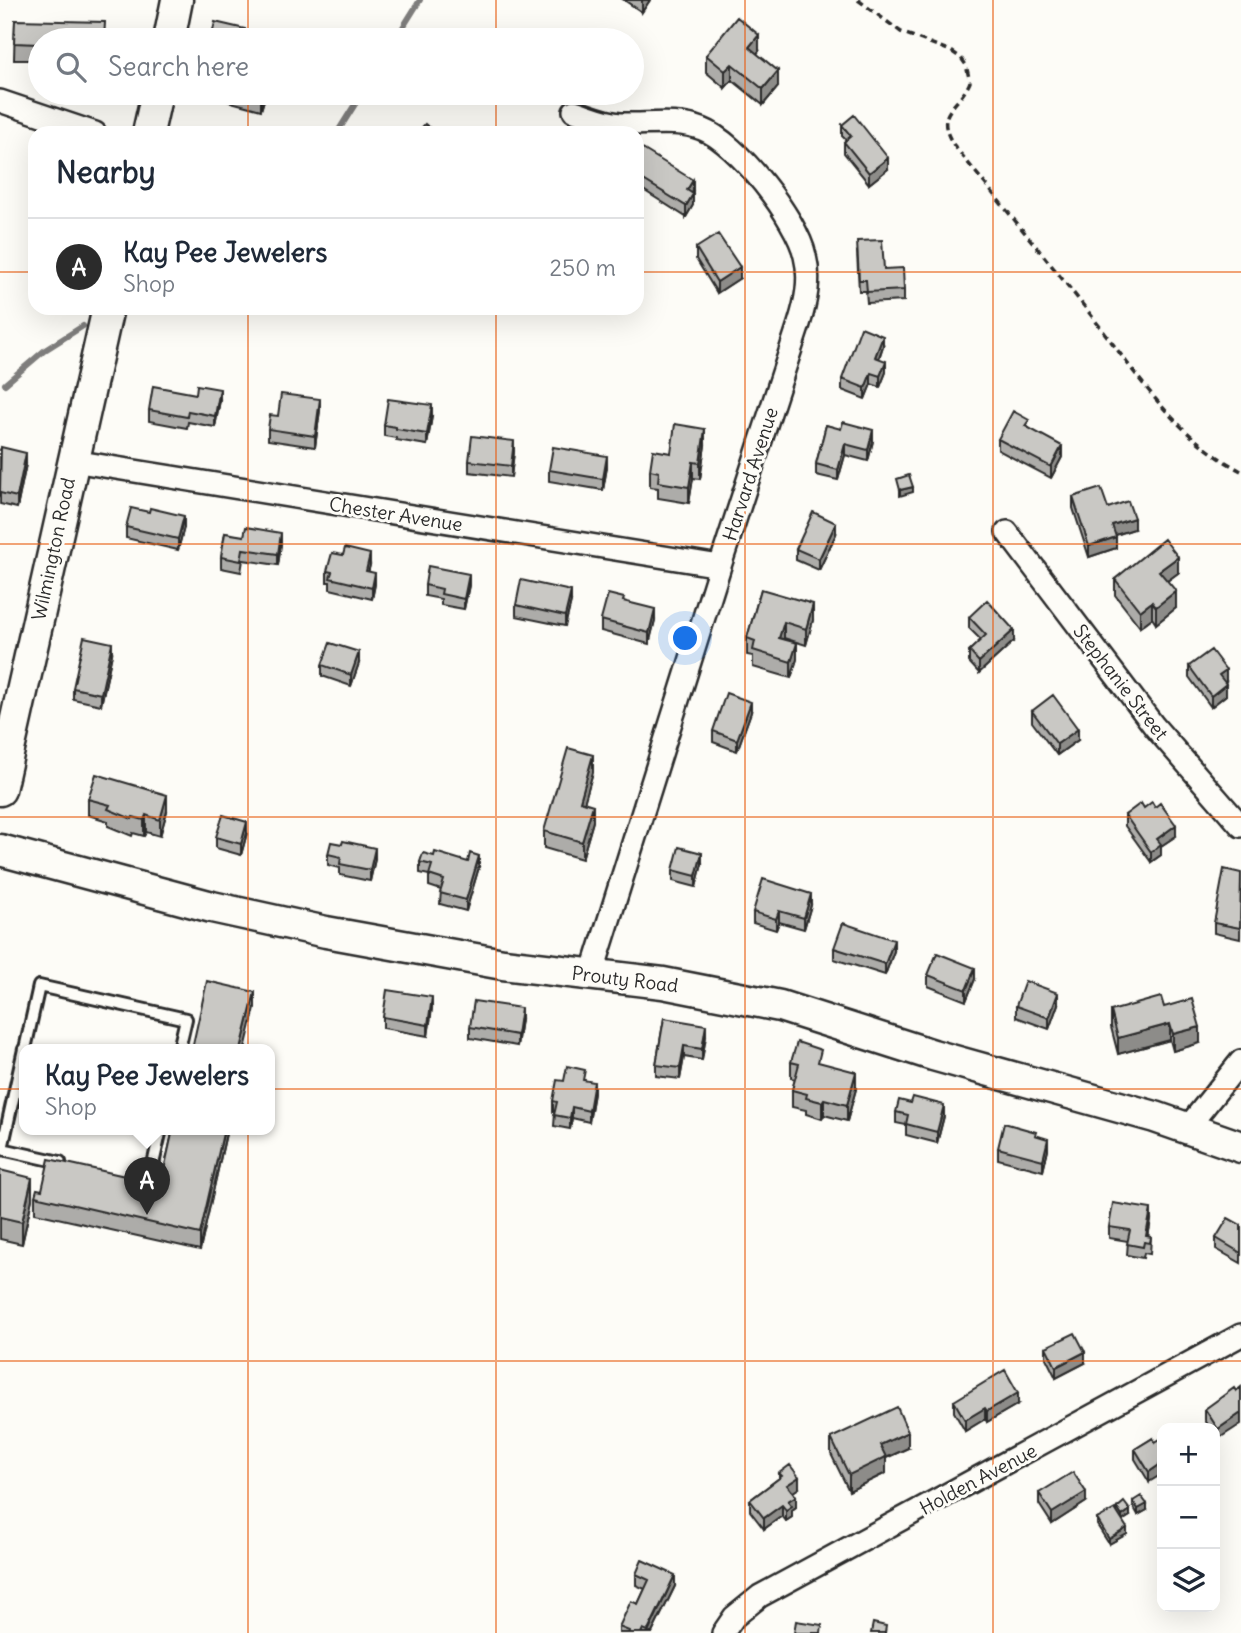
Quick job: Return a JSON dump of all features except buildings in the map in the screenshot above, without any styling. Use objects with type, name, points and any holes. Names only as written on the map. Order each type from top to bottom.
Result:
[{"type":"street","points":[[171,28],[177,0]]},
{"type":"street","points":[[0,101],[74,126]]},
{"type":"street","points":[[150,126],[154,105]]},
{"type":"street","name":"Harvard Avenue","points":[[575,111],[611,123],[687,125],[707,131],[728,146],[778,203],[802,244],[808,269],[804,306],[592,974]]},
{"type":"street","name":"Wilmington Road","points":[[0,790],[106,315]]},
{"type":"street","name":"Chester Avenue","points":[[73,461],[720,566]]},
{"type":"street","name":"Stephanie Street","points":[[1007,532],[1154,726],[1241,826]]},
{"type":"street","name":"Prouty Road","points":[[0,850],[153,892],[281,923],[503,964],[663,983],[780,1006],[933,1055],[1188,1127],[1241,1147]]},
{"type":"street","points":[[1188,1127],[1241,1061]]},
{"type":"street","name":"Holden Avenue","points":[[723,1633],[734,1617],[760,1596],[1241,1335]]},
{"type":"lane","points":[[26,1044],[39,986],[186,1019],[180,1044]]},
{"type":"lane","points":[[19,1074],[1,1149],[68,1164]]},
{"type":"lane","points":[[122,1176],[149,1182],[160,1135]]},
{"type":"path","points":[[858,0],[901,32],[951,51],[967,65],[970,82],[947,114],[946,130],[953,144],[1095,320],[1148,392],[1201,447],[1241,471]]},
{"type":"waterway","points":[[402,28],[420,0]]},
{"type":"waterway","points":[[341,126],[354,105]]},
{"type":"waterway","points":[[5,384],[45,350],[83,326]]},
{"type":"place","name":"Kay Pee Jewelers","points":[[147,1215]]}]
